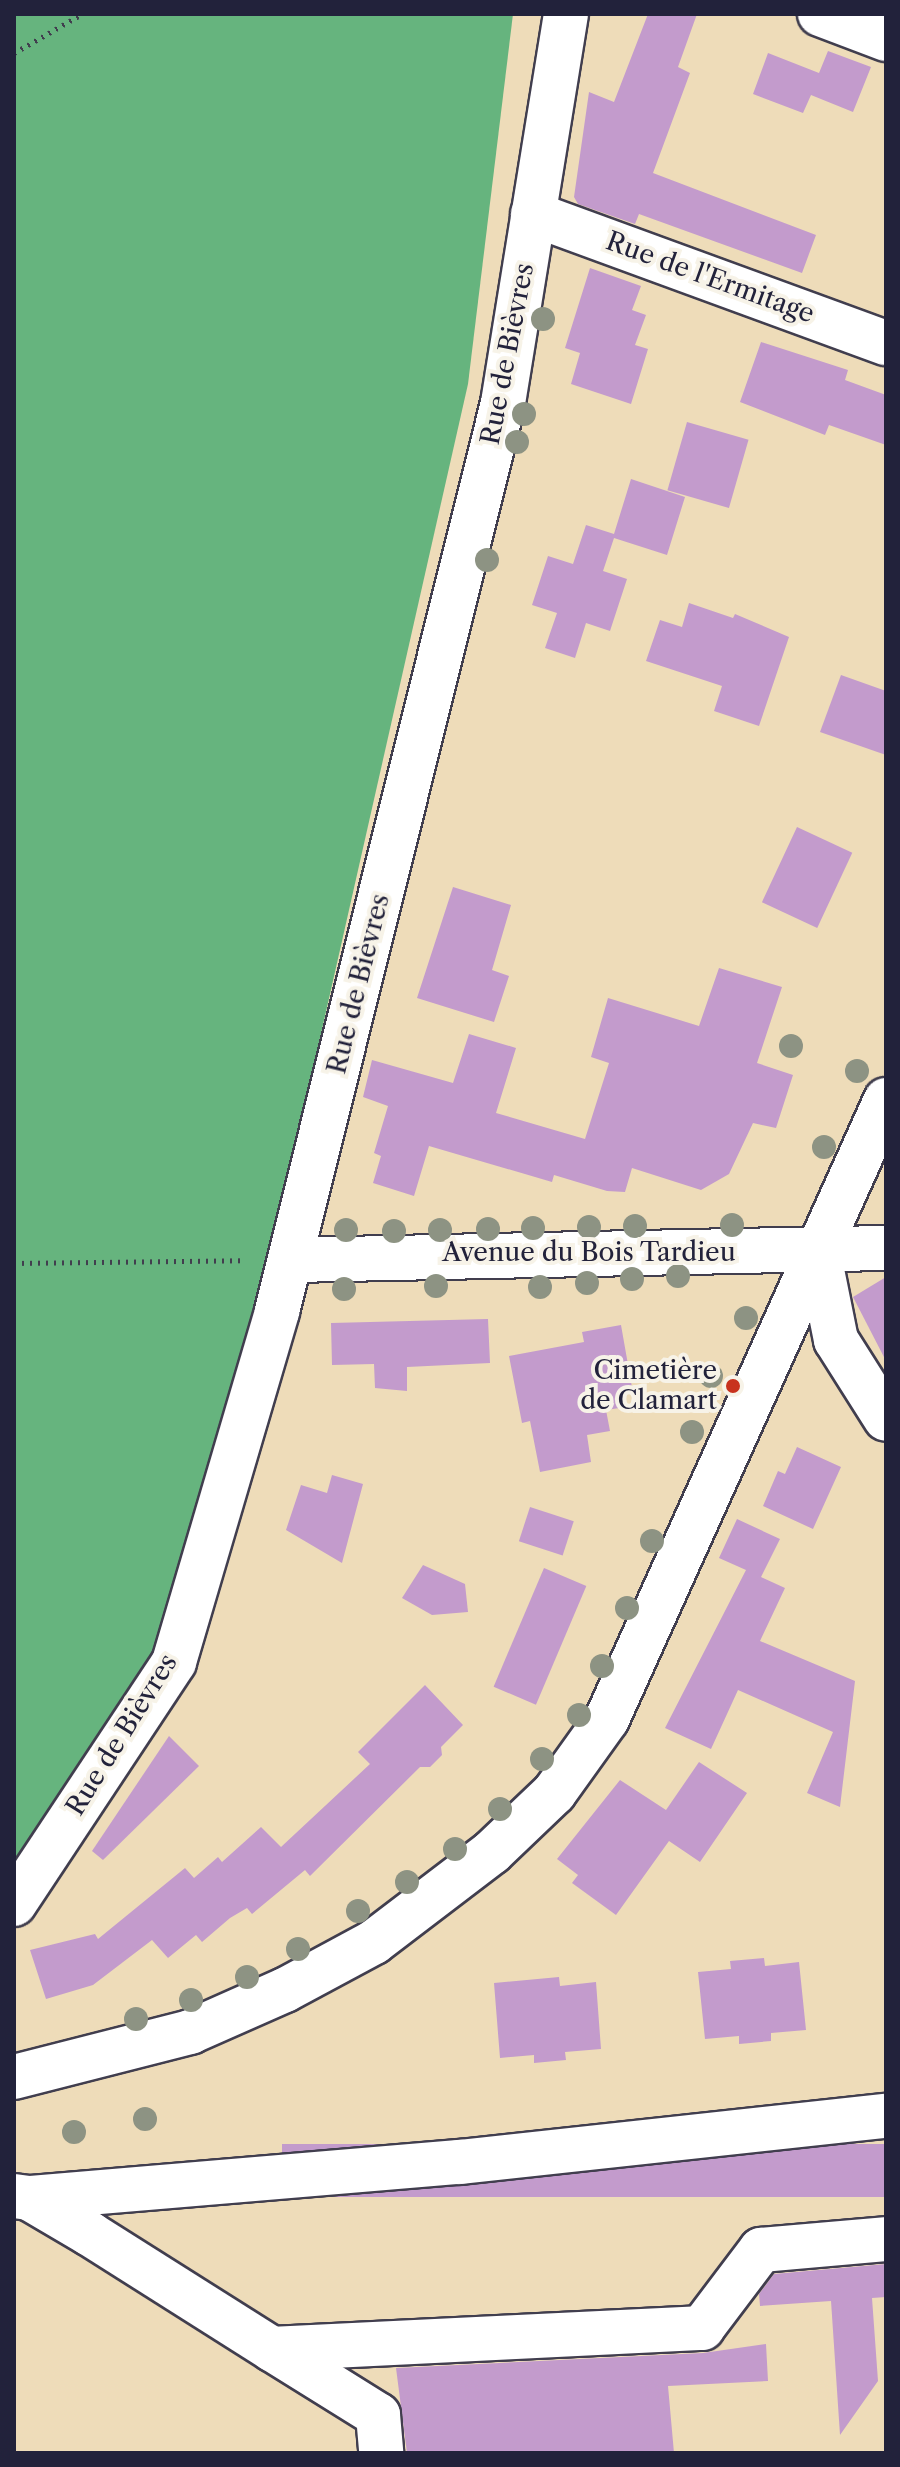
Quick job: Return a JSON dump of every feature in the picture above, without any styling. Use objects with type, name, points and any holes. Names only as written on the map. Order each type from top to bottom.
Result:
[{"type":"street","name":"Rue de Bièvres","points":[[14,1904],[174,1662],[292,1260],[503,403],[566,14]]},
{"type":"street","points":[[820,14],[886,39]]},
{"type":"street","name":"Rue de l'Ermitage","points":[[533,214],[886,343]]},
{"type":"street","points":[[14,2077],[190,2032],[285,1990],[374,1942],[492,1852],[554,1793],[607,1719],[886,1100]]},
{"type":"street","name":"Avenue du Bois Tardieu","points":[[292,1260],[886,1248]]},
{"type":"street","points":[[818,1250],[836,1340],[886,1419]]},
{"type":"street","points":[[21,2197],[460,2162],[886,2116]]},
{"type":"street","points":[[21,2197],[378,2415],[381,2453]]},
{"type":"street","points":[[272,2349],[702,2328],[761,2250],[886,2239]]},
{"type":"path","points":[[14,53],[82,14]]},
{"type":"path","points":[[14,1263],[292,1260]]},
{"type":"green space","points":[[14,14],[513,14],[468,384],[261,1299],[154,1660],[14,1870]]},
{"type":"building","points":[[648,14],[697,14],[678,67],[690,73],[653,173],[816,235],[802,273],[639,214],[635,224],[578,204],[574,197],[589,92],[614,102]]},
{"type":"building","points":[[828,51],[871,67],[853,112],[811,95],[803,113],[753,94],[768,53],[819,73]]},
{"type":"building","points":[[590,268],[641,286],[632,310],[646,315],[635,345],[648,349],[631,404],[571,384],[580,353],[565,348]]},
{"type":"building","points":[[761,342],[848,370],[845,380],[886,395],[886,445],[829,425],[825,435],[740,402]]},
{"type":"building","points":[[687,422],[749,440],[729,508],[667,490]]},
{"type":"building","points":[[631,479],[685,497],[667,555],[614,538],[603,571],[627,579],[610,631],[586,623],[575,658],[545,648],[557,613],[532,605],[548,556],[573,564],[586,525],[614,534]]},
{"type":"building","points":[[689,603],[733,618],[735,614],[789,637],[759,726],[714,711],[722,686],[646,661],[660,620],[682,627]]},
{"type":"building","points":[[841,675],[886,691],[886,755],[820,732]]},
{"type":"building","points":[[797,827],[852,853],[817,928],[762,902]]},
{"type":"building","points":[[453,887],[511,905],[492,970],[509,976],[494,1022],[417,998]]},
{"type":"building","points":[[719,968],[782,987],[757,1063],[793,1075],[776,1128],[753,1123],[729,1174],[701,1190],[632,1168],[625,1192],[607,1191],[554,1175],[552,1182],[429,1146],[414,1196],[373,1183],[381,1156],[374,1153],[388,1106],[363,1097],[372,1060],[453,1083],[469,1034],[516,1048],[496,1113],[585,1139],[609,1063],[591,1057],[608,998],[699,1026]]},
{"type":"building","points":[[886,1277],[886,1361],[853,1297]]},
{"type":"building","points":[[488,1319],[490,1363],[407,1367],[407,1391],[375,1388],[374,1364],[332,1365],[331,1323]]},
{"type":"building","points":[[621,1325],[633,1393],[623,1394],[626,1407],[606,1410],[610,1431],[587,1435],[591,1462],[540,1472],[530,1421],[522,1423],[509,1356],[584,1342],[582,1332]]},
{"type":"building","points":[[797,1447],[841,1467],[813,1529],[763,1506],[778,1471],[785,1474]]},
{"type":"building","points":[[332,1475],[363,1484],[342,1563],[286,1530],[301,1485],[327,1493]]},
{"type":"building","points":[[530,1507],[574,1521],[563,1555],[519,1541]]},
{"type":"building","points":[[737,1519],[780,1539],[761,1577],[785,1588],[760,1641],[855,1681],[840,1807],[807,1793],[833,1732],[738,1690],[711,1749],[665,1728],[746,1570],[719,1558]]},
{"type":"building","points":[[423,1565],[465,1584],[468,1612],[432,1615],[402,1598]]},
{"type":"building","points":[[544,1568],[586,1586],[536,1705],[494,1687]]},
{"type":"building","points":[[425,1685],[463,1725],[441,1747],[442,1755],[430,1767],[420,1767],[310,1876],[305,1870],[252,1914],[247,1908],[202,1942],[196,1935],[168,1958],[152,1940],[93,1985],[46,1999],[30,1950],[95,1934],[98,1939],[185,1868],[194,1878],[218,1857],[222,1862],[261,1827],[281,1847],[370,1764],[358,1752]]},
{"type":"building","points":[[169,1736],[199,1766],[103,1860],[92,1851]]},
{"type":"building","points":[[699,1762],[747,1793],[700,1862],[669,1841],[616,1915],[572,1883],[578,1875],[557,1859],[620,1780],[666,1810]]},
{"type":"building","points":[[764,1958],[765,1966],[799,1962],[806,2030],[771,2033],[771,2041],[739,2044],[739,2036],[705,2039],[698,1972],[731,1969],[730,1961]]},
{"type":"building","points":[[559,1977],[560,1986],[596,1982],[601,2049],[565,2052],[566,2060],[534,2063],[534,2055],[500,2058],[494,1983]]},
{"type":"building","points":[[282,2144],[886,2144],[886,2197],[282,2197]]},
{"type":"building","points":[[886,2264],[886,2297],[872,2298],[878,2381],[840,2435],[831,2301],[760,2306],[759,2294],[774,2274]]},
{"type":"building","points":[[766,2344],[768,2381],[668,2386],[674,2453],[407,2453],[396,2368],[703,2353]]},
{"type":"place","name":"Cimetière de Clamart","points":[[733,1386]]}]
